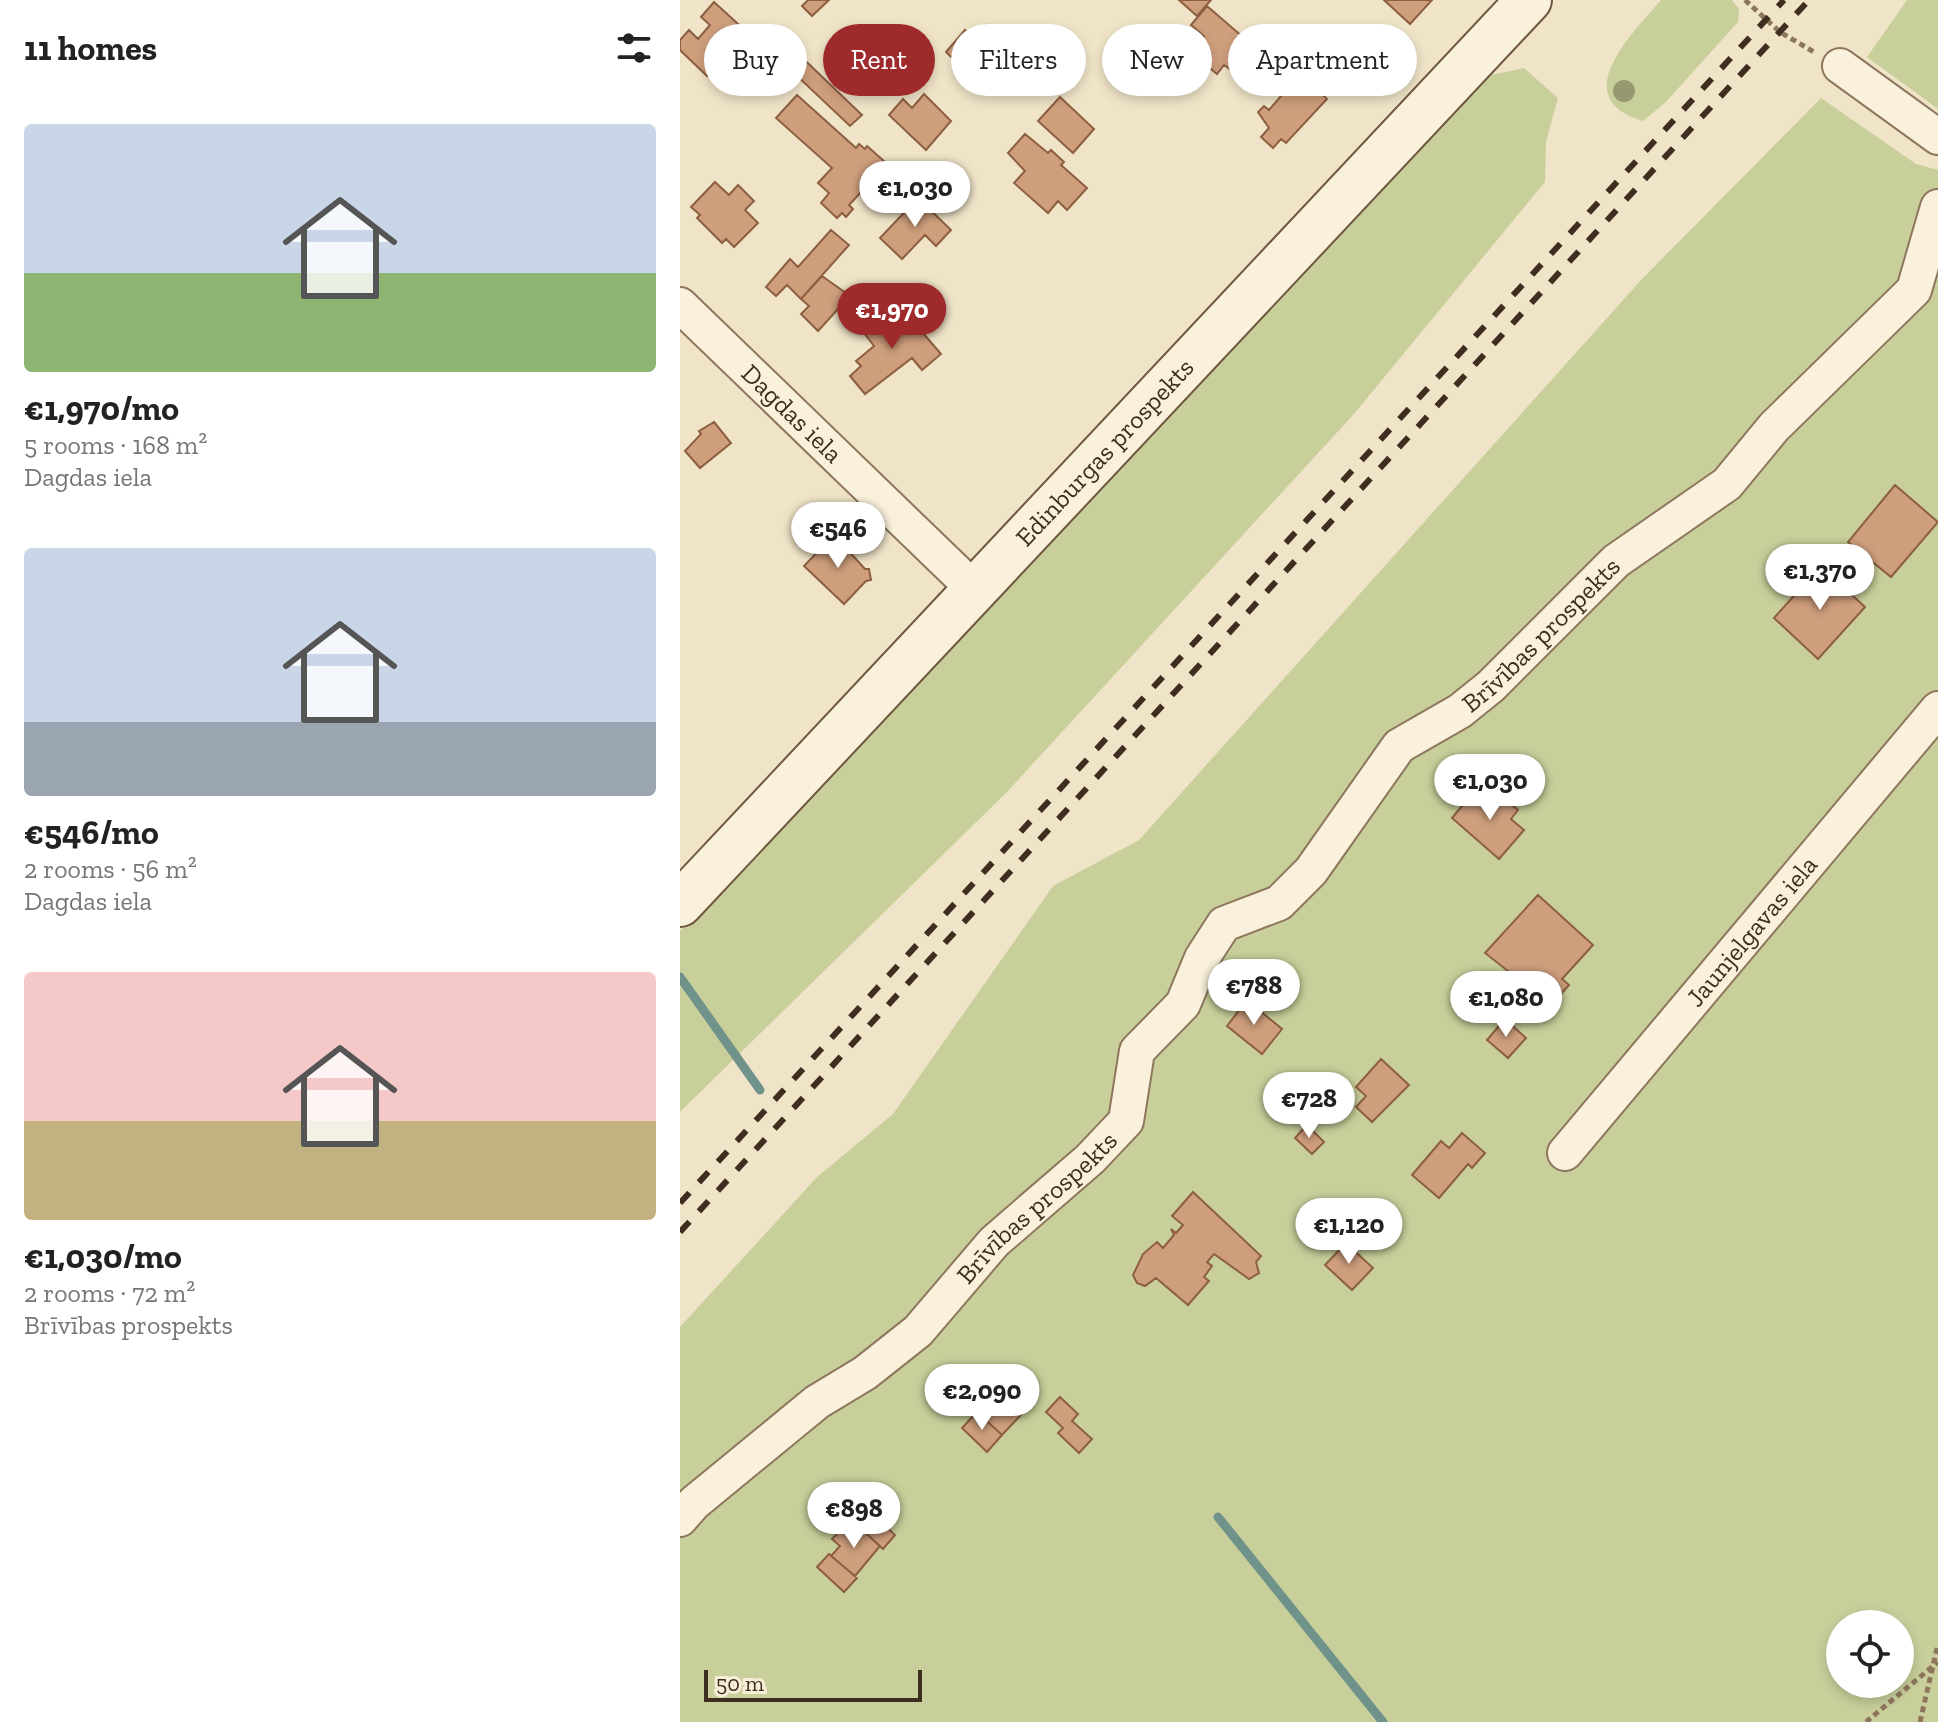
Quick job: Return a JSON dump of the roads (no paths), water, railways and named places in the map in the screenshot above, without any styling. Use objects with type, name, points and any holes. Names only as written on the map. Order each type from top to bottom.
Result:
[{"type":"street","name":"Edinburgas prospekts","points":[[680,904],[1529,0]]},
{"type":"street","points":[[1840,66],[1938,137]]},
{"type":"street","name":"Brīvības prospekts","points":[[680,1519],[694,1503],[817,1402],[865,1373],[918,1331],[994,1242],[1090,1159],[1126,1121],[1137,1051],[1183,1004],[1202,958],[1224,924],[1279,903],[1311,871],[1399,746],[1460,711],[1491,686],[1616,561],[1727,484],[1774,427],[1914,290],[1938,207]]},
{"type":"street","name":"Dagdas iela","points":[[680,305],[974,589]]},
{"type":"street","name":"Jaunjelgavas iela","points":[[1565,1153],[1938,709]]},
{"type":"waterway","points":[[680,977],[760,1090]]},
{"type":"waterway","points":[[1218,1517],[1383,1722]]},
{"type":"railway","points":[[680,1203],[1784,0]]},
{"type":"railway","points":[[680,1232],[1809,0]]}]
